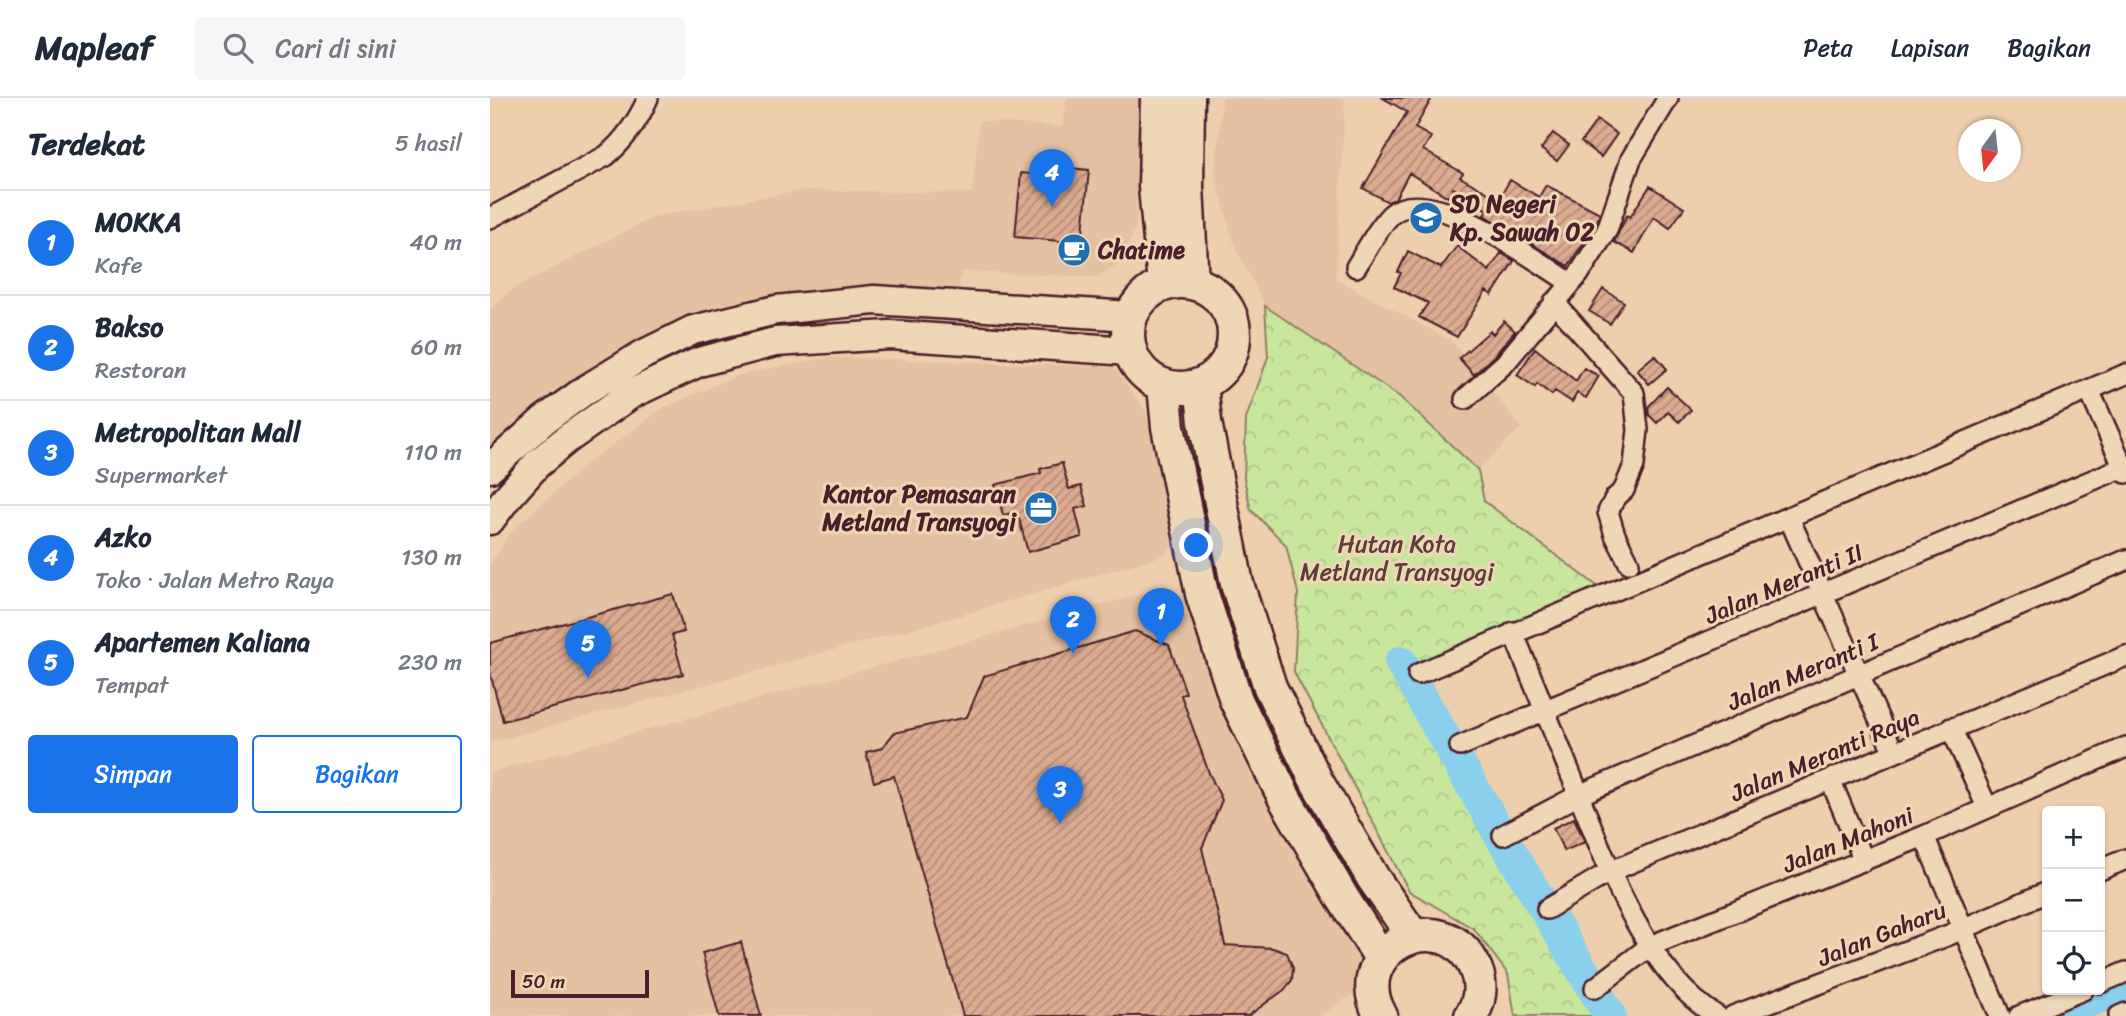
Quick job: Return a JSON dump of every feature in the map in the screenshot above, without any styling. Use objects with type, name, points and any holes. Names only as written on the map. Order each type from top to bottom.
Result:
[{"type":"main road","points":[[1157,98],[1155,187],[1178,284]]},
{"type":"main road","points":[[1178,284],[1187,187],[1188,98]]},
{"type":"main road","points":[[1178,284],[1210,290],[1225,304],[1233,321],[1235,337],[1232,352],[1225,366],[1201,385],[1183,389],[1164,386],[1149,378],[1137,366],[1130,351],[1127,334],[1131,316],[1144,297],[1178,284]]},
{"type":"main road","points":[[1201,385],[1205,422],[1237,584],[1270,687],[1317,782],[1373,878],[1413,936]]},
{"type":"main road","points":[[1164,386],[1168,427],[1202,594],[1236,701],[1285,799],[1381,958]]},
{"type":"main road","points":[[1373,1013],[1374,974],[1381,958],[1400,941],[1429,934],[1446,938],[1460,947],[1471,959],[1478,974],[1480,991],[1471,1016]]},
{"type":"street","points":[[490,218],[606,156],[619,145],[640,116],[648,98]]},
{"type":"street","points":[[1465,400],[1504,363],[1572,284],[1607,230],[1632,159],[1662,100]]},
{"type":"street","points":[[1356,267],[1392,213],[1404,208],[1419,207],[1468,219],[1572,284]]},
{"type":"street","points":[[490,468],[544,420],[587,389],[644,354],[693,330],[729,321],[776,310],[874,300],[1131,316]]},
{"type":"street","points":[[1554,302],[1634,393],[1638,430],[1634,465],[1624,490],[1608,509],[1615,536],[1629,563]]},
{"type":"street","points":[[495,502],[557,447],[631,394],[699,362],[775,342],[890,335],[1130,351]]},
{"type":"street","points":[[1418,674],[2126,374]]},
{"type":"street","points":[[2090,390],[2125,469]]},
{"type":"street","name":"Jalan Meranti II","points":[[1460,746],[2125,469]]},
{"type":"street","points":[[1789,517],[1894,753]]},
{"type":"street","name":"Jalan Meranti I","points":[[1503,835],[1579,795],[2126,560]]},
{"type":"street","points":[[1513,632],[1609,872],[1650,946],[1701,1007],[1717,1016]]},
{"type":"street","name":"Jalan Meranti Raya","points":[[1547,909],[1609,872],[2126,656]]},
{"type":"street","points":[[1951,728],[1987,807]]},
{"type":"street","name":"Jalan Mahoni","points":[[1595,988],[1650,946],[1924,836],[2126,747]]},
{"type":"street","points":[[1831,781],[1864,860]]},
{"type":"street","points":[[1924,836],[2000,1016]]},
{"type":"street","points":[[2102,869],[2126,859]]},
{"type":"street","name":"Jalan Gaharu","points":[[1733,1016],[1828,982],[2042,894]]},
{"type":"street","points":[[2105,981],[2126,972]]},
{"type":"street","points":[[2019,1016],[2071,995]]},
{"type":"street","points":[[2119,1016],[2126,1013]]},
{"type":"shaded area","points":[[1067,98],[1141,98],[1136,227],[1122,260],[1099,277],[961,272],[959,294],[811,290],[717,306],[603,359],[490,445],[490,310],[514,288],[655,216],[804,190],[972,193],[979,121],[1062,127]]},
{"type":"shaded area","points":[[1222,98],[1345,98],[1336,279],[1452,341],[1522,427],[1478,470],[1400,397],[1265,306],[1234,244],[1215,174]]},
{"type":"shaded area","points":[[828,357],[1114,367],[1146,412],[1177,542],[1165,555],[952,618],[490,743],[490,564],[512,530],[586,464],[663,408],[741,374]]},
{"type":"shaded area","points":[[1141,594],[1199,622],[1278,817],[1361,956],[1354,994],[1319,1016],[493,1016],[490,1010],[490,772]]},
{"type":"green space","name":"Hutan Kota Metland Transyogi","points":[[1265,306],[1400,397],[1478,470],[1484,501],[1601,589],[1391,675],[1611,1016],[1515,1016],[1508,974],[1474,929],[1409,891],[1294,672],[1298,593],[1286,545],[1251,510],[1244,479],[1246,419],[1268,357]]},
{"type":"building","points":[[1383,98],[1432,98],[1415,128],[1431,137],[1423,150],[1463,173],[1460,177],[1499,199],[1510,180],[1539,197],[1546,185],[1600,213],[1596,225],[1568,266],[1484,215],[1487,210],[1453,188],[1448,197],[1409,173],[1395,199],[1388,202],[1363,188],[1407,112]]},
{"type":"building","points":[[1597,120],[1617,134],[1601,157],[1581,142]]},
{"type":"building","points":[[1553,133],[1569,145],[1557,161],[1541,149]]},
{"type":"building","points":[[1070,168],[1089,170],[1082,243],[1015,237],[1021,173],[1070,177]]},
{"type":"building","points":[[1650,186],[1684,208],[1670,228],[1654,217],[1634,253],[1614,242],[1627,215],[1630,217]]},
{"type":"building","points":[[1457,246],[1489,271],[1501,253],[1514,261],[1492,295],[1486,291],[1457,337],[1419,317],[1428,303],[1394,287],[1408,251],[1441,268]]},
{"type":"building","points":[[1603,289],[1624,302],[1610,324],[1589,311]]},
{"type":"building","points":[[1504,321],[1515,331],[1474,375],[1459,358],[1490,331],[1493,334]]},
{"type":"building","points":[[1535,348],[1576,381],[1584,368],[1599,376],[1586,398],[1577,393],[1572,402],[1555,391],[1552,395],[1537,384],[1535,387],[1517,375]]},
{"type":"building","points":[[1655,355],[1667,369],[1649,384],[1637,370]]},
{"type":"building","points":[[1667,387],[1691,410],[1679,422],[1668,412],[1657,423],[1649,415],[1648,407]]},
{"type":"building","name":"Kantor Pemasaran Metland Transyogi","points":[[1062,463],[1069,489],[1081,486],[1087,506],[1075,509],[1082,537],[1028,552],[1017,512],[1003,515],[995,485],[1041,473],[1040,469]]},
{"type":"building","points":[[673,594],[684,632],[672,635],[683,674],[503,721],[490,673],[490,643]]},
{"type":"building","points":[[1135,631],[1169,645],[1186,693],[1181,695],[1209,773],[1222,800],[1202,848],[1225,945],[1273,948],[1287,953],[1293,968],[1292,980],[1284,990],[1248,1016],[963,1016],[894,776],[874,782],[866,752],[882,748],[894,733],[967,717],[984,676]]},
{"type":"building","points":[[1574,818],[1585,842],[1564,851],[1553,828]]},
{"type":"building","points":[[741,942],[761,1016],[719,1016],[702,953]]},
{"type":"waterway","points":[[1401,662],[1499,833],[1610,1016]]},
{"type":"waterway","points":[[2052,1016],[2126,986]]},
{"type":"place","name":"Azko","points":[[1052,207]]},
{"type":"place","name":"SD Negeri Kp. Sawah 02","points":[[1426,218]]},
{"type":"place","name":"Chatime","points":[[1074,250]]},
{"type":"place","name":"Kantor Pemasaran Metland Transyogi","points":[[1041,508]]},
{"type":"place","name":"MOKKA","points":[[1161,646]]},
{"type":"place","name":"Bakso","points":[[1073,654]]},
{"type":"place","name":"Apartemen Kaliana","points":[[588,678]]},
{"type":"place","name":"Metropolitan Mall","points":[[1060,824]]}]
